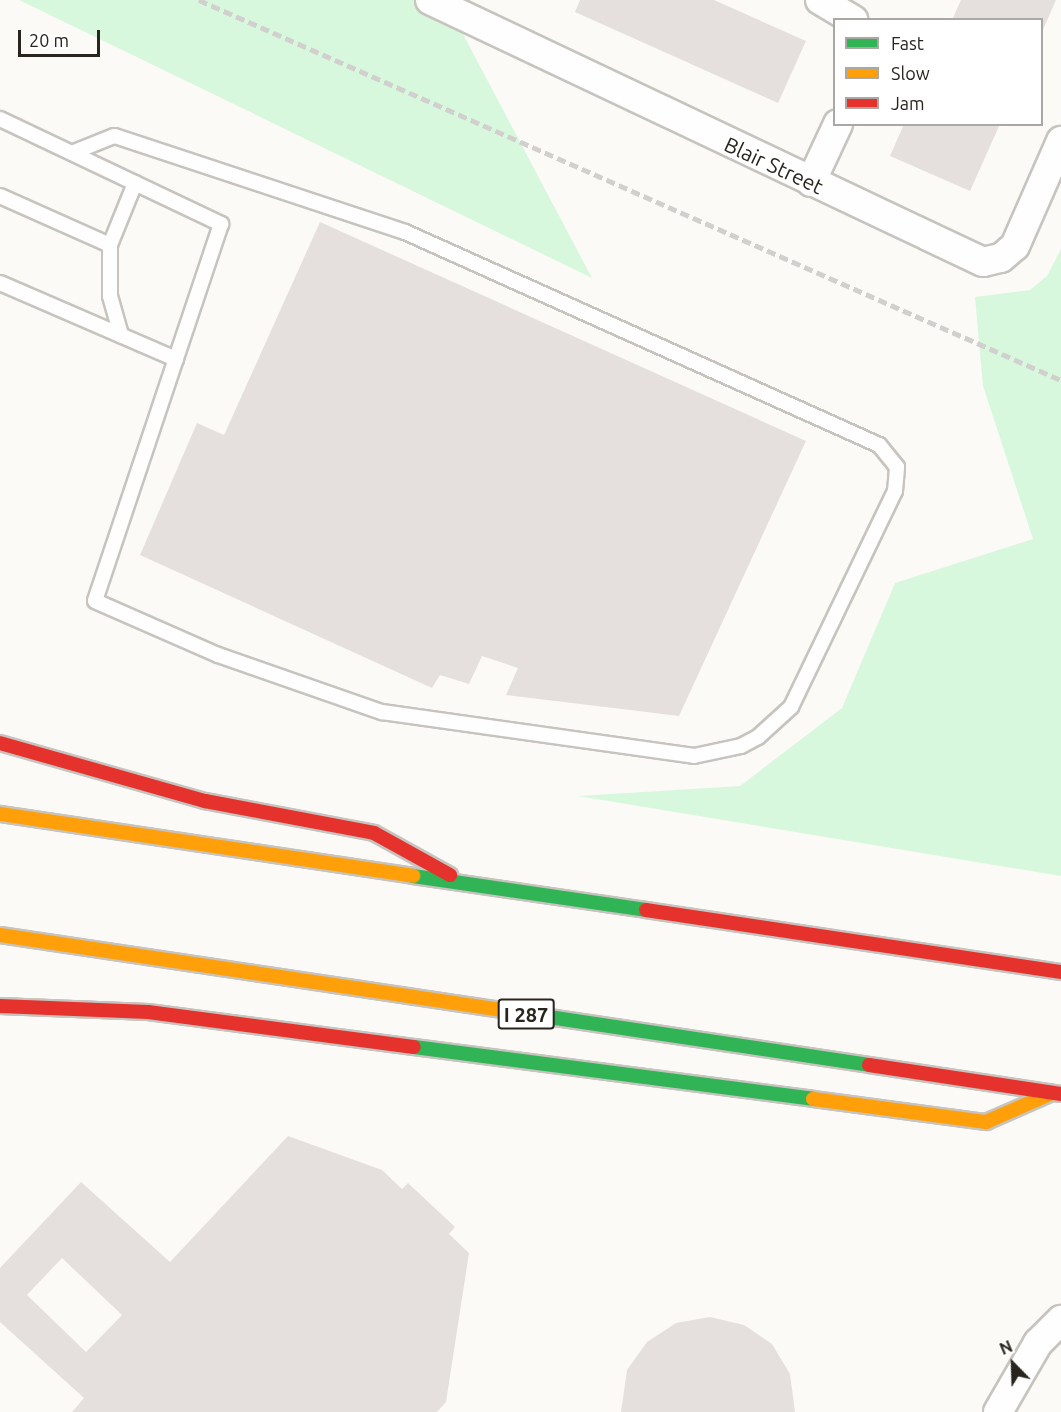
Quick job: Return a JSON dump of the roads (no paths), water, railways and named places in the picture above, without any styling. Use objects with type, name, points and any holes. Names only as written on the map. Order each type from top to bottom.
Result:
[{"type":"highway","points":[[0,743],[205,801],[374,832],[468,885]]},
{"type":"highway","points":[[0,814],[1061,972]]},
{"type":"highway","name":"I 287","points":[[0,935],[1057,1093]]},
{"type":"highway","points":[[0,1006],[148,1012],[986,1122],[1057,1093]]},
{"type":"street","name":"Blair Street","points":[[430,0],[983,262],[1001,258],[1015,246],[1061,141]]},
{"type":"street","points":[[819,0],[850,18]]},
{"type":"street","points":[[812,182],[837,126]]},
{"type":"street","points":[[998,1412],[1038,1342],[1061,1320]]},
{"type":"lane","points":[[0,119],[221,224],[95,601],[218,655],[382,712],[694,756],[741,746],[758,737],[791,707],[898,480],[897,467],[879,445],[405,232],[114,136],[72,153]]},
{"type":"lane","points":[[121,335],[110,296],[110,245],[135,183]]},
{"type":"lane","points":[[0,196],[110,245]]},
{"type":"lane","points":[[0,283],[176,359]]},
{"type":"railway","points":[[199,0],[1061,380]]}]
